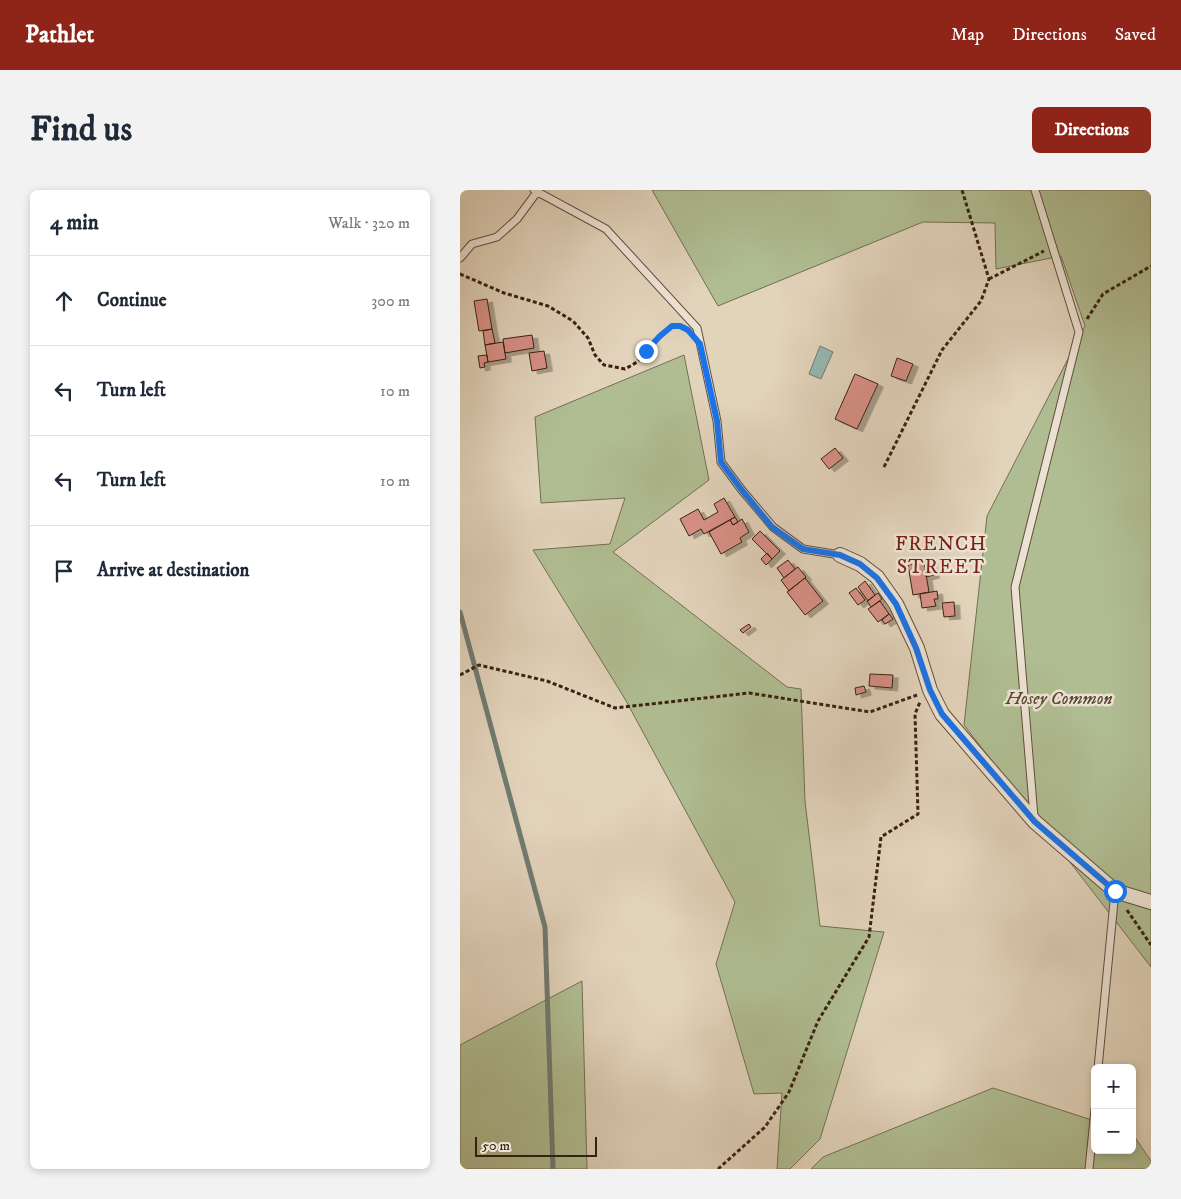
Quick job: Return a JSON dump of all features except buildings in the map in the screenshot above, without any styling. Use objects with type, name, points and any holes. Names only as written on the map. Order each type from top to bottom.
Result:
[{"type":"street","points":[[840,555],[860,564],[877,578],[896,604],[916,648],[930,690],[942,714],[1035,822],[1115,891],[1151,902]]},
{"type":"lane","points":[[1035,190],[1079,332],[1016,587],[1035,822]]},
{"type":"lane","points":[[460,258],[472,244],[497,236],[504,231],[517,219],[536,191],[606,228],[697,328],[717,421],[721,462],[772,527],[803,549],[840,555]]},
{"type":"lane","points":[[1098,1064],[1115,891]]},
{"type":"lane","points":[[1089,1169],[1091,1149]]},
{"type":"path","points":[[884,467],[942,350],[982,301],[989,279],[962,190]]},
{"type":"path","points":[[989,279],[1053,246]]},
{"type":"path","points":[[1079,332],[1103,294],[1151,266]]},
{"type":"path","points":[[460,274],[504,293],[548,306],[573,320],[588,338],[595,355],[604,365],[614,368],[626,369],[638,361],[660,336],[672,326],[680,326]]},
{"type":"path","points":[[461,674],[479,665],[547,681],[615,708],[749,692],[870,712],[924,692]]},
{"type":"path","points":[[718,1169],[765,1127],[789,1092],[818,1021],[869,936],[881,837],[918,814],[915,714],[921,700]]},
{"type":"path","points":[[1115,891],[1151,945]]},
{"type":"green space","name":"Hosey Common","points":[[652,190],[1151,190],[1151,967],[964,725],[987,516],[1085,326],[1061,256],[996,269],[995,223],[923,222],[718,306]]},
{"type":"green space","points":[[684,355],[709,480],[613,552],[787,687],[801,689],[805,801],[820,926],[884,932],[820,1139],[790,1169],[777,1169],[782,1093],[754,1094],[716,964],[735,902],[625,699],[533,550],[610,544],[625,498],[541,503],[535,417]]},
{"type":"green space","points":[[582,981],[587,1169],[460,1169],[460,1045]]},
{"type":"green space","points":[[993,1088],[1091,1120],[1091,1154],[1136,1154],[1136,1139],[1151,1161],[1151,1169],[811,1169],[823,1157]]},
{"type":"water","points":[[820,346],[833,352],[821,379],[809,374]]},
{"type":"waterway","points":[[460,612],[545,927],[553,1169]]},
{"type":"district","name":"FRENCH STREET","points":[[941,554]]},
{"type":"route","points":[[646,351],[672,326],[680,326],[688,330],[700,344],[717,421],[721,462],[741,489],[772,527],[803,549],[840,555],[860,564],[877,578],[896,604],[916,648],[930,690],[942,714],[1035,822],[1115,891]]}]
